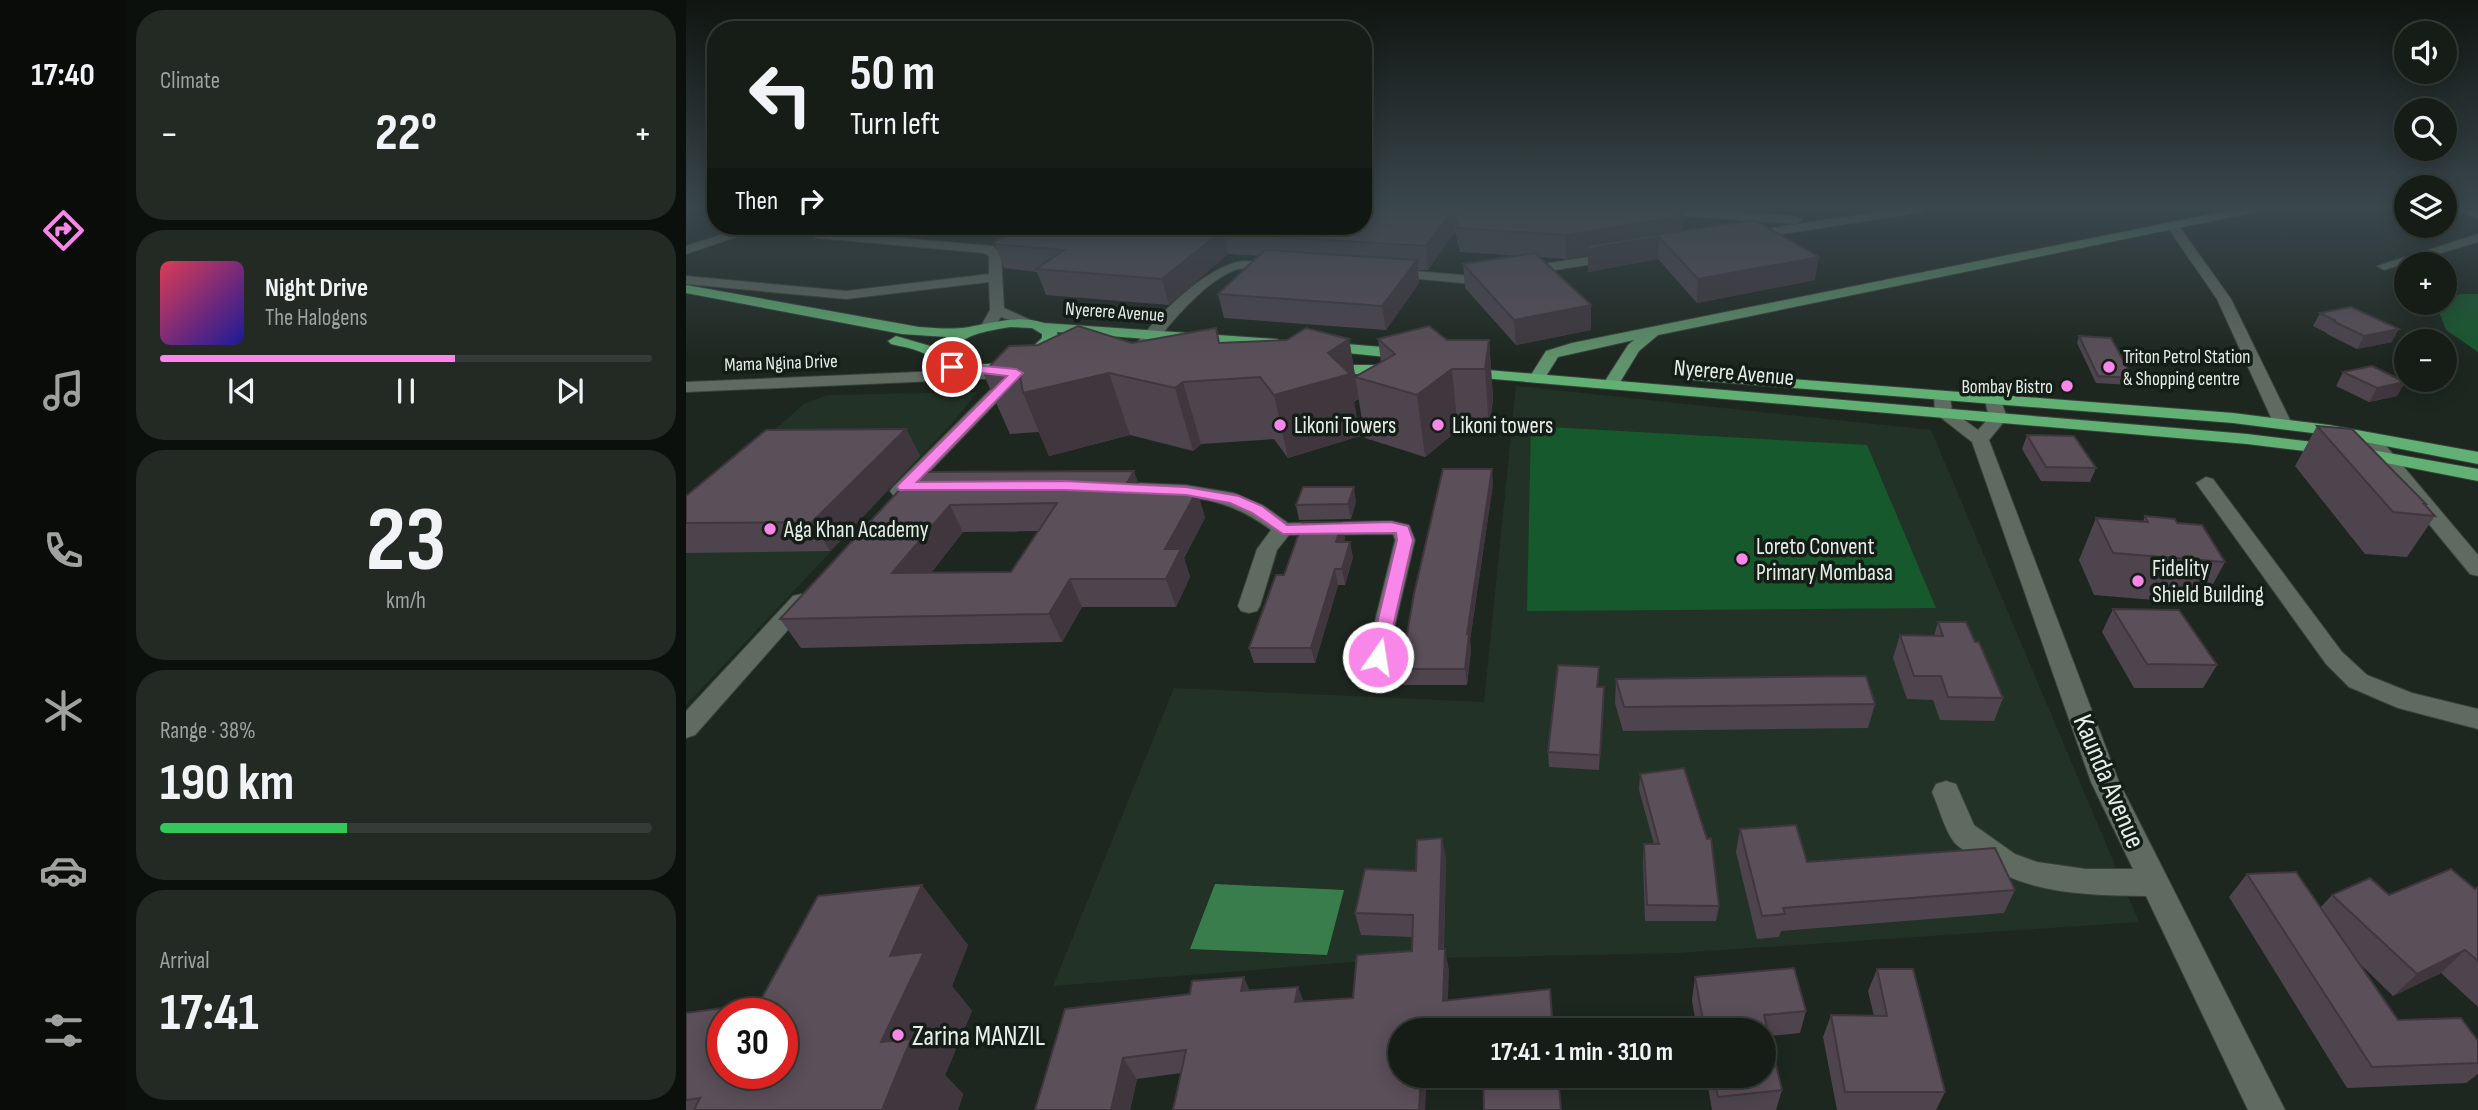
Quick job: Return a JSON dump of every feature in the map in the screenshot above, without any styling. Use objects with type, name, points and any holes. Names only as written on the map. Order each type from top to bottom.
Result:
[{"type":"highway","points":[[686,289],[919,332],[951,334],[972,331]]},
{"type":"highway","points":[[686,300],[737,307],[909,343],[942,359],[952,367],[1023,373]]},
{"type":"highway","name":"Nyerere Avenue","points":[[972,331],[988,326],[1037,325],[1422,355]]},
{"type":"highway","points":[[982,369],[1018,361],[1034,354],[1050,339],[1050,333],[1037,325]]},
{"type":"highway","points":[[942,359],[949,343],[972,331]]},
{"type":"highway","name":"Nyerere Avenue","points":[[1450,365],[1943,404],[1993,400],[2233,418],[2370,438],[2478,458]]},
{"type":"highway","points":[[1304,371],[1412,370]]},
{"type":"highway","name":"Nyerere Avenue","points":[[1943,404],[1998,418],[2247,439],[2383,457],[2478,475]]},
{"type":"highway","points":[[2233,418],[2247,439]]},
{"type":"main road","points":[[1541,372],[1552,354],[1562,351],[2006,260]]},
{"type":"main road","points":[[1616,378],[1633,348],[1651,334]]},
{"type":"street","points":[[988,326],[997,310],[995,260]]},
{"type":"street","points":[[1381,272],[1473,279],[1596,260]]},
{"type":"street","points":[[2196,260],[2224,299],[2283,424]]},
{"type":"street","points":[[2384,266],[2405,260]]},
{"type":"street","points":[[1129,374],[1132,360],[1152,333],[1209,282],[1230,268],[1248,265],[1288,267]]},
{"type":"street","points":[[686,281],[846,295],[995,277]]},
{"type":"street","points":[[997,310],[1037,325]]},
{"type":"street","points":[[877,380],[942,359]]},
{"type":"street","points":[[877,380],[1023,373]]},
{"type":"street","points":[[886,507],[1023,373]]},
{"type":"street","name":"Mama Ngina Drive","points":[[686,387],[877,380]]},
{"type":"street","points":[[1943,404],[1980,440],[1998,418],[1993,400]]},
{"type":"street","points":[[2370,438],[2478,569]]},
{"type":"street","name":"Kaunda Avenue","points":[[1980,440],[2105,782],[2267,1110]]},
{"type":"street","points":[[2206,483],[2334,658],[2358,681],[2407,701],[2478,719]]},
{"type":"street","points":[[904,487],[931,487]]},
{"type":"street","points":[[1092,487],[1186,491],[1234,499],[1257,510],[1283,529],[1402,529],[1405,540],[1378,657]]},
{"type":"street","points":[[1249,606],[1267,549],[1283,529]]},
{"type":"street","points":[[686,729],[813,587]]},
{"type":"street","points":[[1946,792],[1964,833],[2005,863],[2037,874],[2086,882],[2156,883]]},
{"type":"shaded area","points":[[2478,294],[2478,352],[2457,338],[2457,329],[2446,329],[2440,315],[2457,315],[2457,295]]},
{"type":"shaded area","name":"Loreto Convent Primary Mombasa","points":[[1516,386],[1931,430],[2139,922],[1676,953],[1390,959],[1053,986],[1174,688],[1484,702]]},
{"type":"shaded area","name":"Aga Khan Academy","points":[[977,392],[956,419],[686,705],[686,507],[804,404],[827,395]]},
{"type":"shaded area","points":[[1531,426],[1867,445],[1936,608],[1527,611]]},
{"type":"shaded area","points":[[1215,884],[1344,890],[1327,955],[1190,949]]},
{"type":"building","points":[[1050,260],[1186,260],[1162,279],[1036,269]]},
{"type":"building","points":[[1255,260],[1417,260],[1382,306],[1218,294]]},
{"type":"building","points":[[1490,260],[1542,260],[1591,305],[1514,320],[1463,264]]},
{"type":"building","points":[[1680,260],[1804,260],[1698,279]]},
{"type":"building","points":[[2351,307],[2399,329],[2364,336],[2320,313]]},
{"type":"building","points":[[1078,326],[1132,343],[1216,328],[1219,343],[1287,340],[1306,328],[1349,339],[1328,353],[1350,374],[1274,395],[1260,377],[1183,382],[1175,388],[1109,373],[1023,393],[1019,370],[983,373],[1009,346],[1038,345]]},
{"type":"building","points":[[1429,326],[1447,340],[1489,340],[1485,369],[1452,369],[1417,395],[1355,377],[1395,354],[1378,339]]},
{"type":"building","points":[[2079,336],[2111,338],[2133,378],[2098,376]]},
{"type":"building","points":[[2372,366],[2394,377],[2394,384],[2377,388],[2343,372]]},
{"type":"building","points":[[2317,426],[2352,429],[2435,516],[2393,512]]},
{"type":"building","points":[[906,429],[812,522],[686,523],[686,496],[766,430]]},
{"type":"building","points":[[2027,435],[2074,436],[2096,468],[2046,467]]},
{"type":"building","points":[[1443,469],[1492,469],[1467,634],[1465,669],[1401,669],[1414,594]]},
{"type":"building","points":[[1134,471],[1122,491],[1197,491],[1165,549],[1181,549],[1166,579],[1070,579],[1049,614],[780,619],[916,472]],"holes":[[[1057,503],[1011,572],[892,573],[950,505]]]},
{"type":"building","points":[[1303,487],[1354,487],[1348,504],[1296,505]]},
{"type":"building","points":[[2145,516],[2202,525],[2225,562],[2113,553],[2096,518],[2148,522]]},
{"type":"building","points":[[1303,522],[1342,522],[1336,542],[1350,542],[1342,569],[1335,569],[1311,648],[1249,648],[1276,575],[1284,575]]},
{"type":"building","points":[[2113,609],[2179,610],[2217,665],[2147,664]]},
{"type":"building","points":[[1938,622],[1966,622],[1975,642],[1979,642],[2003,698],[1948,697],[1941,676],[1914,676],[1900,635],[1943,636]]},
{"type":"building","points":[[1558,665],[1599,667],[1597,687],[1604,687],[1600,755],[1548,752]]},
{"type":"building","points":[[1866,676],[1875,704],[1624,707],[1616,679]]},
{"type":"building","points":[[1684,768],[1707,839],[1711,838],[1719,906],[1647,905],[1644,844],[1659,844],[1640,774]]},
{"type":"building","points":[[1796,825],[1807,862],[1995,848],[2015,890],[1783,908],[1785,914],[1762,916],[1740,829]]},
{"type":"building","points":[[1442,838],[1439,949],[1445,949],[1443,1001],[1550,989],[1552,1018],[1388,1018],[1388,1088],[1420,1088],[1419,1110],[1173,1110],[1186,1050],[1123,1058],[1111,1110],[1035,1110],[1065,1009],[1190,994],[1192,981],[1244,977],[1241,991],[1298,987],[1295,1002],[1353,998],[1357,955],[1412,951],[1413,915],[1355,913],[1365,869],[1416,871],[1417,840]]},
{"type":"building","points":[[2451,869],[2475,889],[2478,887],[2478,961],[2465,950],[2417,974],[2332,895],[2370,878],[2389,895]]},
{"type":"building","points":[[2296,872],[2398,1020],[2461,1018],[2478,1041],[2478,1063],[2372,1067],[2247,874]]},
{"type":"building","points":[[922,885],[890,956],[924,952],[881,1042],[911,1039],[882,1110],[694,1110],[700,1098],[686,1100],[686,1013],[707,1010],[707,1089],[798,1089],[798,998],[762,998],[818,896]]},
{"type":"building","points":[[1794,968],[1806,1011],[1764,1015],[1765,1018],[1703,1018],[1695,977]]},
{"type":"building","points":[[1877,969],[1913,969],[1945,1092],[1845,1092],[1831,1015],[1887,1016]]},
{"type":"building","points":[[1776,1065],[1782,1090],[1718,1097],[1716,1088],[1776,1088]]},
{"type":"building","points":[[1483,1088],[1559,1088],[1561,1110],[1484,1110]]},
{"type":"place","name":"Triton Petrol Station & Shopping centre","points":[[2109,367]]},
{"type":"place","name":"Bombay Bistro","points":[[2067,386]]},
{"type":"place","name":"Likoni Towers","points":[[1280,425]]},
{"type":"place","name":"Likoni towers","points":[[1438,425]]},
{"type":"place","name":"Aga Khan Academy","points":[[770,529]]},
{"type":"place","name":"Loreto Convent Primary Mombasa","points":[[1742,559]]},
{"type":"place","name":"Fidelity Shield Building","points":[[2138,581]]},
{"type":"place","name":"Zarina MANZIL","points":[[898,1035]]},
{"type":"route","points":[[952,367],[1016,373],[904,487],[1065,485],[1186,491],[1234,499],[1257,510],[1283,529],[1402,529],[1405,540],[1378,657]]}]
